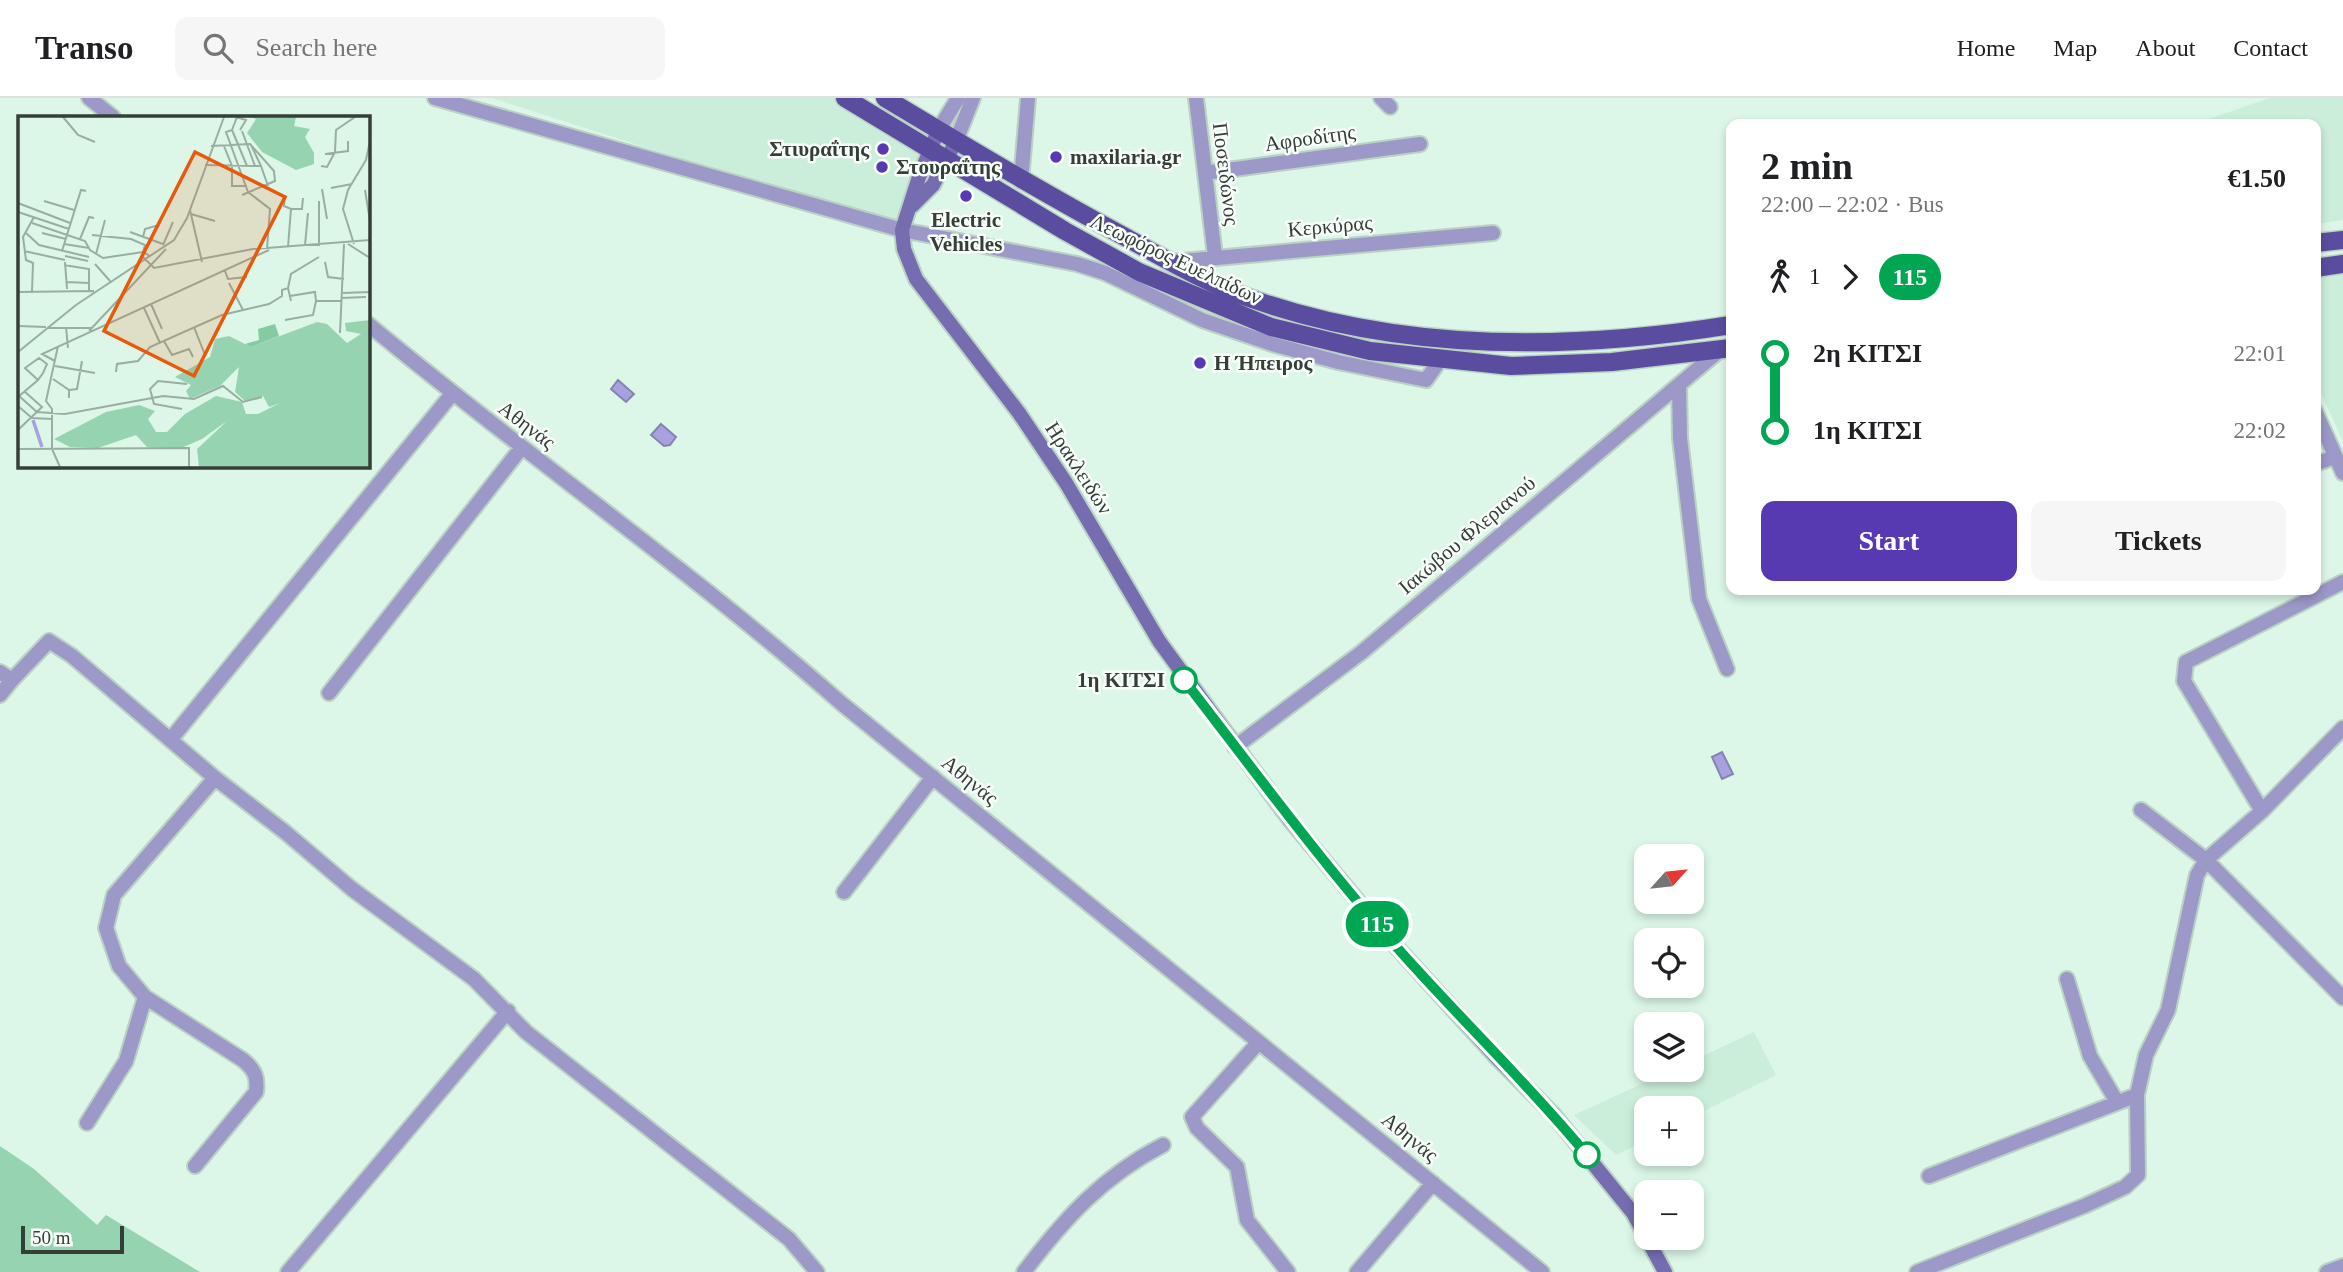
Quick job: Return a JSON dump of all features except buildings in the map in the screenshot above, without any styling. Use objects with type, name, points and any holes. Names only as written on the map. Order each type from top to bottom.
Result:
[{"type":"main road","name":"Λεωφόρος Ευελπίδων","points":[[845,98],[1065,231],[1139,272],[1271,327],[1316,340],[1440,360],[1511,366],[1612,362],[1726,349]]},
{"type":"main road","name":"Λεωφόρος Ευελπίδων","points":[[885,98],[1021,181],[1171,262],[1259,302],[1322,321],[1387,334],[1554,344],[1606,341],[1726,326]]},
{"type":"main road","points":[[2321,242],[2343,240]]},
{"type":"main road","points":[[2321,267],[2343,264]]},
{"type":"street","points":[[89,98],[112,116]]},
{"type":"street","points":[[435,98],[902,230],[1105,273],[1202,320],[1338,362],[1426,380],[1440,360]]},
{"type":"street","points":[[902,230],[930,149],[958,98]]},
{"type":"street","points":[[909,210],[933,185],[948,160],[974,98]]},
{"type":"street","points":[[1021,181],[1028,98]]},
{"type":"street","name":"Ποσειδώνος","points":[[1196,98],[1215,256]]},
{"type":"street","name":"Αφροδίτης","points":[[1205,173],[1420,144]]},
{"type":"street","name":"Ηρακλειδών","points":[[902,230],[904,249],[916,279],[1019,413],[1066,484],[1159,641],[1236,747],[1290,820],[1392,942],[1498,1059],[1553,1114],[1604,1176],[1633,1213],[1665,1272]]},
{"type":"street","name":"Κερκύρας","points":[[1171,262],[1493,233]]},
{"type":"street","name":"Αθηνάς","points":[[369,325],[452,394],[752,624],[933,777],[1542,1272]]},
{"type":"street","name":"Ιακώβου Φλεριανού","points":[[1236,747],[1362,652],[1679,385],[1726,349]]},
{"type":"street","points":[[1679,385],[1681,438],[1699,599],[1727,669]]},
{"type":"street","points":[[171,739],[452,394]]},
{"type":"street","points":[[2321,425],[2343,473]]},
{"type":"street","points":[[330,692],[522,447]]},
{"type":"street","points":[[2321,462],[2335,457]]},
{"type":"street","points":[[2321,593],[2343,582]]},
{"type":"street","points":[[2262,811],[2184,681],[2186,662],[2317,595]]},
{"type":"street","points":[[0,695],[6,676],[49,641],[72,656],[215,778],[285,832],[352,889],[474,979],[526,1032],[789,1239],[817,1272]]},
{"type":"street","points":[[1917,1272],[2125,1186],[2138,1175],[2137,1095],[2146,1055],[2168,1010],[2197,875],[2206,860],[2262,811],[2343,728]]},
{"type":"street","points":[[844,892],[933,777]]},
{"type":"street","points":[[195,1166],[257,1093],[257,1078],[253,1068],[243,1060],[145,997],[118,966],[106,928],[114,895],[215,778]]},
{"type":"street","points":[[2141,810],[2206,860],[2343,998]]},
{"type":"street","points":[[2067,979],[2090,1056],[2117,1102]]},
{"type":"street","points":[[87,1123],[126,1060],[145,997]]},
{"type":"street","points":[[288,1272],[508,1011]]},
{"type":"street","points":[[1258,1042],[1192,1117],[1197,1128],[1237,1167],[1247,1220],[1288,1272]]},
{"type":"street","points":[[1930,1176],[2137,1095]]},
{"type":"street","points":[[1024,1272],[1084,1198],[1144,1155],[1163,1145]]},
{"type":"street","points":[[1357,1272],[1433,1183]]},
{"type":"street","points":[[2327,1272],[2343,1266]]},
{"type":"shaded area","points":[[492,98],[841,98],[926,147],[902,230]]},
{"type":"shaded area","points":[[2270,98],[2343,98],[2343,220],[2321,223],[2321,119],[2209,119]]},
{"type":"shaded area","points":[[2343,271],[2343,441],[2321,393],[2321,273]]},
{"type":"shaded area","points":[[618,380],[634,394],[626,402],[611,389]]},
{"type":"shaded area","points":[[661,424],[676,437],[670,445],[664,446],[651,435]]},
{"type":"shaded area","points":[[1722,752],[1733,774],[1722,779],[1712,757]]},
{"type":"shaded area","points":[[1754,1032],[1776,1075],[1704,1111],[1704,1096],[1634,1096],[1634,1146],[1616,1155],[1574,1115],[1646,1082],[1704,1082],[1704,1055]]},
{"type":"green space","points":[[0,1146],[34,1169],[97,1225],[106,1215],[200,1272],[0,1272]]},
{"type":"bus line","name":"115","points":[[1184,680],[1290,820],[1392,942],[1498,1059],[1553,1114],[1587,1155]]},
{"type":"place","name":"Στιυραΐτης","points":[[883,149]]},
{"type":"place","name":"maxilaria.gr","points":[[1056,157]]},
{"type":"place","name":"Στουραΐτης","points":[[882,167]]},
{"type":"place","name":"Electric Vehicles","points":[[966,196]]},
{"type":"place","name":"Η Ήπειρος","points":[[1200,363]]},
{"type":"place","name":"1η ΚΙΤΣΙ","points":[[1184,680]]}]
